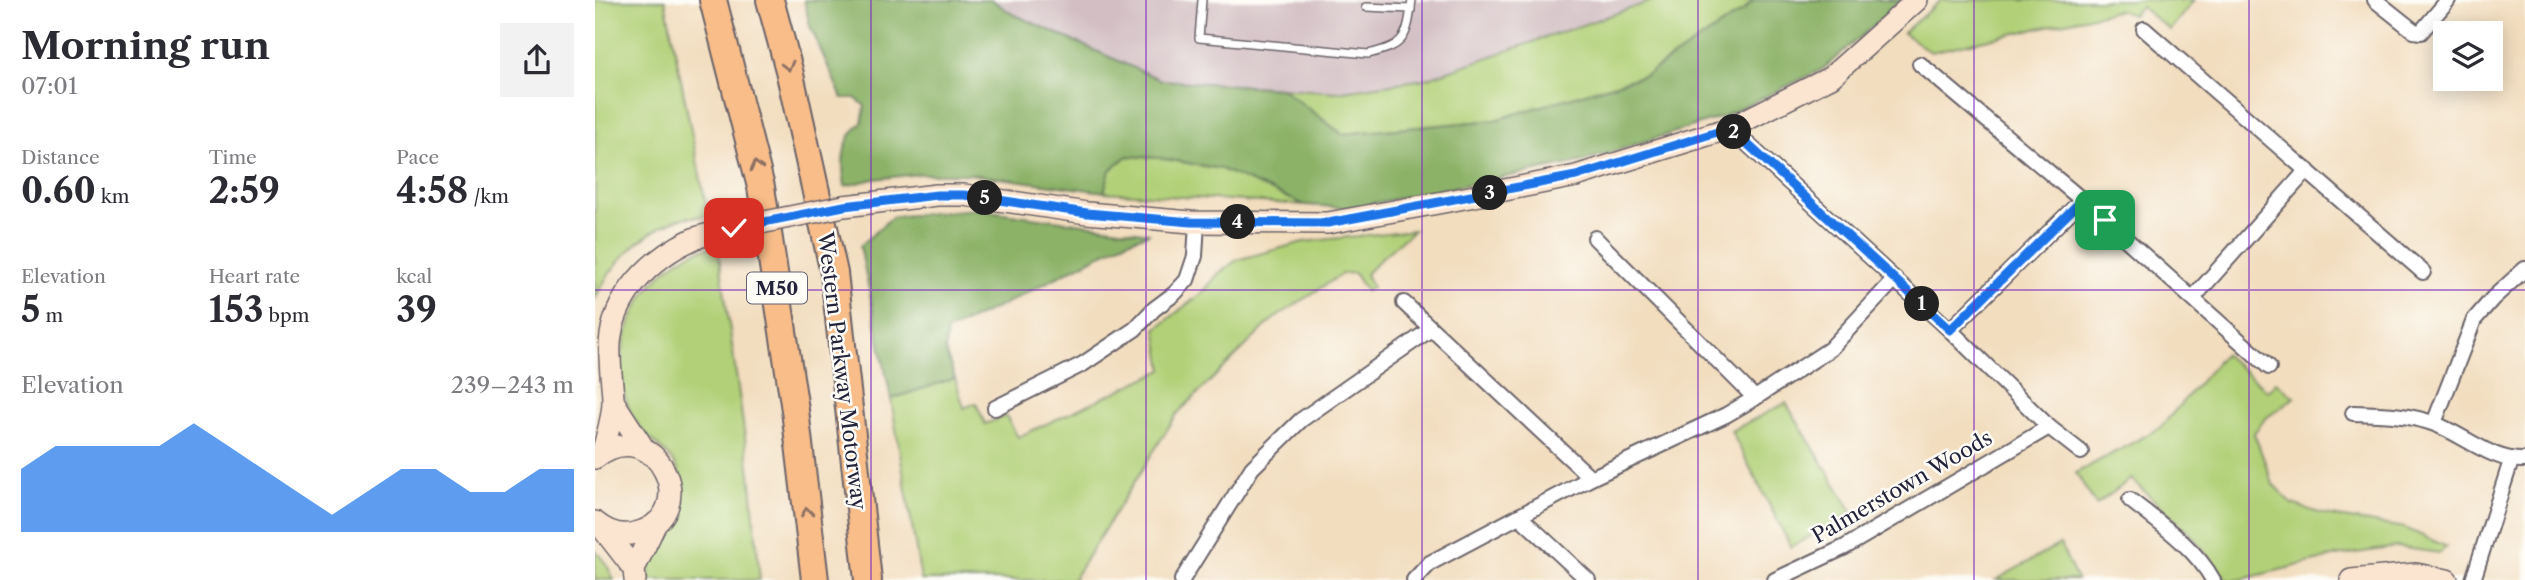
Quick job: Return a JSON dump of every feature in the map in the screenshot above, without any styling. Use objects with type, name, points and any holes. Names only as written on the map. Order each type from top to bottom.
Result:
[{"type":"highway","name":"M50","points":[[713,0],[761,187],[795,410],[815,580]]},
{"type":"highway","name":"Western Parkway Motorway","points":[[770,0],[789,70],[834,273],[867,580]]},
{"type":"street","points":[[599,454],[613,401],[611,341],[619,312],[629,290],[659,258],[694,239],[734,228],[844,206],[937,195],[964,195],[1087,213],[1198,223],[1328,223],[1576,176],[1730,128],[1831,77],[1917,0]]},
{"type":"street","points":[[2375,0],[2414,31],[2421,32],[2448,0]]},
{"type":"street","points":[[2144,29],[2423,272]]},
{"type":"street","points":[[1920,64],[2082,200],[2269,367]]},
{"type":"street","points":[[1730,128],[1950,330],[2049,427],[2081,452]]},
{"type":"street","points":[[2193,298],[2307,170]]},
{"type":"street","points":[[1950,330],[2082,200]]},
{"type":"street","points":[[995,408],[1083,365],[1135,329],[1154,309],[1174,294],[1187,280],[1195,256],[1198,223]]},
{"type":"street","points":[[1595,238],[1755,398]]},
{"type":"street","points":[[2434,424],[2474,320],[2493,298],[2525,269]]},
{"type":"street","points":[[1414,580],[1430,564],[1519,516],[1591,478],[1726,415],[1755,398],[1830,349],[1895,279]]},
{"type":"street","points":[[1404,303],[1591,478]]},
{"type":"street","points":[[1182,580],[1252,468],[1301,420],[1431,329]]},
{"type":"street","points":[[613,401],[644,449]]},
{"type":"street","points":[[2353,413],[2395,414],[2434,424],[2518,461],[2473,580]]},
{"type":"street","name":"Palmerstown Woods","points":[[1775,580],[1845,547],[2049,427]]},
{"type":"street","points":[[599,454],[617,446],[644,449],[657,458],[666,470],[670,483],[667,505],[656,523],[634,575]]},
{"type":"street","points":[[2130,500],[2180,540],[2207,569],[2213,580]]},
{"type":"street","points":[[1519,516],[1588,580]]},
{"type":"street","points":[[599,525],[615,534],[629,535],[656,523]]},
{"type":"street","points":[[599,525],[634,575]]},
{"type":"street","points":[[2351,580],[2416,574],[2447,580]]},
{"type":"lane","points":[[1202,0],[1199,38],[1368,54],[1393,48],[1409,30],[1412,0]]},
{"type":"lane","points":[[1366,7],[1411,9]]},
{"type":"shaded area","points":[[992,0],[1655,0],[1425,79],[1336,92],[1161,80],[1011,13]]},
{"type":"green space","points":[[595,0],[665,0],[708,215],[676,220],[639,242],[618,263],[595,300]]},
{"type":"green space","points":[[804,0],[992,0],[1011,13],[1161,80],[1281,88],[1342,134],[1495,120],[1646,75],[1744,10],[1753,0],[1903,0],[1823,69],[1722,117],[1580,162],[1350,208],[1305,205],[1221,169],[1159,158],[1127,156],[1110,170],[1104,192],[969,174],[919,174],[874,179],[845,186],[843,168],[847,143],[862,123],[865,106],[855,98],[842,98],[810,26]]},
{"type":"green space","points":[[1655,0],[1753,0],[1744,10],[1646,75],[1495,120],[1342,134],[1281,88],[1336,92],[1425,79]]},
{"type":"green space","points":[[1941,0],[2194,0],[2170,30],[2141,7],[2132,15],[2120,10],[1931,52],[1903,33]]},
{"type":"green space","points":[[1127,156],[1159,158],[1221,169],[1305,205],[1104,192],[1110,170]]},
{"type":"green space","points":[[974,209],[1150,233],[1125,242],[947,331],[945,350],[955,378],[891,399],[860,246],[892,217]]},
{"type":"green space","points":[[1414,230],[1366,274],[1372,287],[1366,291],[1354,273],[1342,274],[1272,320],[1177,414],[1073,580],[921,580],[891,399],[955,378],[964,408],[976,403],[985,424],[1006,416],[1018,437],[1163,370],[1156,329],[1204,291],[1219,273],[1237,260],[1303,242]]},
{"type":"green space","points":[[718,246],[750,473],[760,580],[648,580],[655,554],[679,506],[681,480],[673,462],[633,417],[624,392],[621,364],[626,337],[635,310],[650,287],[669,267],[692,253]]},
{"type":"green space","points":[[2224,354],[2268,391],[2276,382],[2295,397],[2265,419],[2254,433],[2273,484],[2292,504],[2325,515],[2405,528],[2447,547],[2439,553],[2397,547],[2336,556],[2239,580],[2227,580],[2190,533],[2131,479],[2096,505],[2076,473],[2160,428]]},
{"type":"green space","points":[[1786,403],[1853,513],[1791,547],[1731,431]]},
{"type":"green space","points":[[2060,544],[2077,580],[1996,580]]},
{"type":"green space","points":[[595,550],[607,565],[614,580],[595,580]]},
{"type":"route","points":[[734,228],[844,206],[937,195],[964,195],[1087,213],[1191,222],[1328,223],[1576,176],[1730,128],[1950,330],[2082,200],[2105,220]]}]
